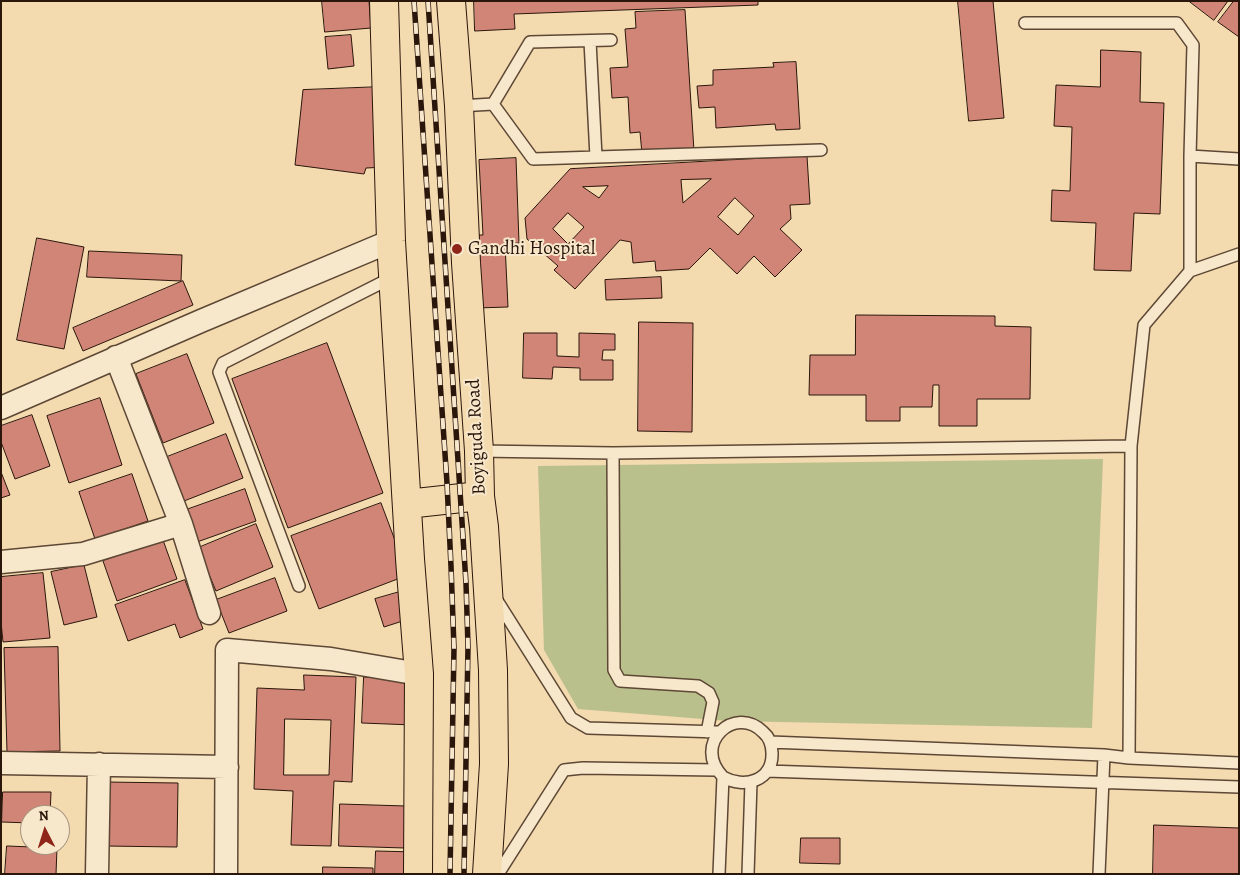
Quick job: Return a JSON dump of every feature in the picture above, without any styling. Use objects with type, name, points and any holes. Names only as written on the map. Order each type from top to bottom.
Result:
[{"type":"main road","points":[[384,1],[391,241],[419,674],[418,874]]},
{"type":"main road","name":"Boyiguda Road","points":[[451,1],[459,106],[466,263],[494,704],[494,764],[487,874]]},
{"type":"main road","points":[[407,504],[480,496]]},
{"type":"street","points":[[1,408],[391,241]]},
{"type":"street","points":[[116,358],[181,524],[209,613]]},
{"type":"street","points":[[1,562],[84,554],[181,524]]},
{"type":"street","points":[[226,874],[228,766],[226,650],[331,659],[419,674]]},
{"type":"street","points":[[1,763],[228,766]]},
{"type":"street","points":[[97,874],[99,764]]},
{"type":"lane","points":[[1025,24],[1177,23],[1193,44],[1190,156],[1190,272]]},
{"type":"lane","points":[[493,104],[530,42],[611,40]]},
{"type":"lane","points":[[590,41],[596,157]]},
{"type":"lane","points":[[459,106],[493,104]]},
{"type":"lane","points":[[493,104],[533,159],[821,150]]},
{"type":"lane","points":[[1190,156],[1239,159]]},
{"type":"lane","points":[[1129,758],[1131,446],[1144,325],[1190,272],[1239,254]]},
{"type":"lane","points":[[299,586],[219,372],[224,364],[393,277]]},
{"type":"lane","points":[[479,451],[613,453],[1131,446]]},
{"type":"lane","points":[[613,453],[614,670],[620,681],[698,686],[709,693],[713,702],[707,732]]},
{"type":"lane","points":[[487,585],[571,718],[588,728],[720,732]]},
{"type":"lane","points":[[498,874],[564,770],[583,768],[719,774],[732,782],[742,784],[752,782],[760,778],[767,770],[771,762],[772,752],[770,742],[761,730],[748,724],[738,723],[728,726],[714,740],[711,750],[712,761],[719,774],[719,874]]},
{"type":"lane","points":[[770,742],[1104,755],[1129,758],[1239,763]]},
{"type":"lane","points":[[1099,874],[1104,755]]},
{"type":"lane","points":[[767,770],[1239,787]]},
{"type":"lane","points":[[748,874],[752,782]]},
{"type":"green space","points":[[1103,459],[1092,728],[728,721],[578,709],[544,650],[538,466]]},
{"type":"building","points":[[322,1],[369,1],[371,28],[325,32]]},
{"type":"building","points":[[474,1],[758,1],[758,5],[514,14],[515,29],[475,31]]},
{"type":"building","points":[[958,1],[993,1],[1004,118],[969,121]]},
{"type":"building","points":[[1189,1],[1228,1],[1214,20]]},
{"type":"building","points":[[1234,1],[1239,1],[1239,37],[1218,22]]},
{"type":"building","points":[[685,10],[694,151],[642,154],[640,132],[630,133],[628,97],[612,98],[610,68],[628,67],[625,29],[636,28],[635,12]]},
{"type":"building","points":[[351,35],[354,66],[328,69],[325,37]]},
{"type":"building","points":[[1101,50],[1141,52],[1140,102],[1164,103],[1160,214],[1134,213],[1131,271],[1094,270],[1096,223],[1051,221],[1052,190],[1070,191],[1072,127],[1054,126],[1056,85],[1100,87]]},
{"type":"building","points":[[796,62],[800,129],[776,130],[775,124],[716,128],[715,107],[699,108],[697,86],[713,85],[713,70],[774,67],[773,63]]},
{"type":"building","points":[[381,87],[387,167],[366,168],[364,174],[295,165],[303,90]]},
{"type":"building","points":[[807,156],[810,204],[790,205],[791,219],[780,229],[802,250],[775,277],[754,256],[737,274],[710,248],[689,269],[656,271],[655,261],[633,263],[631,242],[620,240],[575,289],[554,270],[558,266],[527,239],[525,218],[570,169]],"holes":[[[711,179],[683,203],[681,180]],[[608,186],[599,198],[583,187]],[[735,198],[754,216],[738,235],[718,217]],[[568,213],[584,227],[568,244],[553,229]]]},
{"type":"building","points":[[516,158],[519,243],[505,244],[508,307],[476,308],[472,235],[483,235],[479,160]]},
{"type":"building","points":[[37,238],[84,247],[64,349],[17,340]]},
{"type":"building","points":[[89,251],[182,255],[181,281],[87,277]]},
{"type":"building","points":[[661,277],[662,298],[606,300],[605,280]]},
{"type":"building","points":[[183,281],[193,305],[83,351],[73,328]]},
{"type":"building","points":[[856,315],[995,316],[995,326],[1031,327],[1030,399],[977,399],[977,426],[939,426],[939,385],[933,385],[932,407],[900,407],[900,421],[866,421],[866,395],[809,395],[810,355],[855,355]]},
{"type":"building","points":[[639,322],[693,323],[692,432],[638,431]]},
{"type":"building","points":[[524,333],[557,333],[557,356],[579,357],[579,333],[615,334],[615,350],[603,350],[602,360],[613,360],[613,380],[580,380],[580,368],[553,367],[552,379],[523,378]]},
{"type":"building","points":[[327,343],[383,493],[288,528],[232,379]]},
{"type":"building","points":[[187,354],[214,423],[163,443],[136,374]]},
{"type":"building","points":[[100,398],[122,465],[69,483],[47,416]]},
{"type":"building","points":[[32,415],[50,466],[15,479],[1,442],[1,426]]},
{"type":"building","points":[[226,434],[243,478],[184,501],[167,457]]},
{"type":"building","points":[[1,472],[10,495],[1,498]]},
{"type":"building","points":[[132,474],[148,521],[95,539],[79,492]]},
{"type":"building","points":[[245,489],[256,521],[197,542],[186,510]]},
{"type":"building","points":[[381,503],[408,575],[319,609],[291,536]]},
{"type":"building","points":[[256,524],[273,567],[216,591],[198,548]]},
{"type":"building","points":[[163,540],[177,579],[117,601],[103,561]]},
{"type":"building","points":[[84,565],[97,617],[64,625],[51,572]]},
{"type":"building","points":[[43,573],[50,638],[3,642],[1,577]]},
{"type":"building","points":[[275,578],[287,611],[229,633],[216,600]]},
{"type":"building","points":[[185,580],[203,629],[180,638],[175,624],[128,641],[115,605]]},
{"type":"building","points":[[403,591],[412,618],[384,627],[375,599]]},
{"type":"building","points":[[58,647],[60,751],[7,752],[4,648]]},
{"type":"building","points":[[304,675],[356,677],[352,782],[334,781],[331,846],[291,845],[293,791],[254,789],[257,688],[304,690]],"holes":[[[285,719],[331,720],[329,775],[284,775]]]},
{"type":"building","points":[[364,677],[415,679],[413,725],[362,723]]},
{"type":"building","points":[[105,782],[178,783],[177,847],[105,846]]},
{"type":"building","points":[[3,792],[51,792],[50,805],[20,805],[20,823],[2,822]]},
{"type":"building","points":[[340,804],[406,806],[405,848],[339,846]]},
{"type":"building","points":[[1154,825],[1239,828],[1239,874],[1153,874]]},
{"type":"building","points":[[801,838],[840,838],[840,864],[800,863]]},
{"type":"building","points":[[7,846],[20,847],[20,855],[57,855],[56,874],[5,874]]},
{"type":"building","points":[[376,851],[416,852],[415,874],[375,874]]},
{"type":"building","points":[[323,867],[373,868],[373,874],[323,874]]},
{"type":"railway","points":[[414,1],[451,566],[454,648],[450,874]]},
{"type":"railway","points":[[428,1],[466,583],[468,646],[464,874]]},
{"type":"place","name":"Gandhi Hospital","points":[[457,249]]}]
